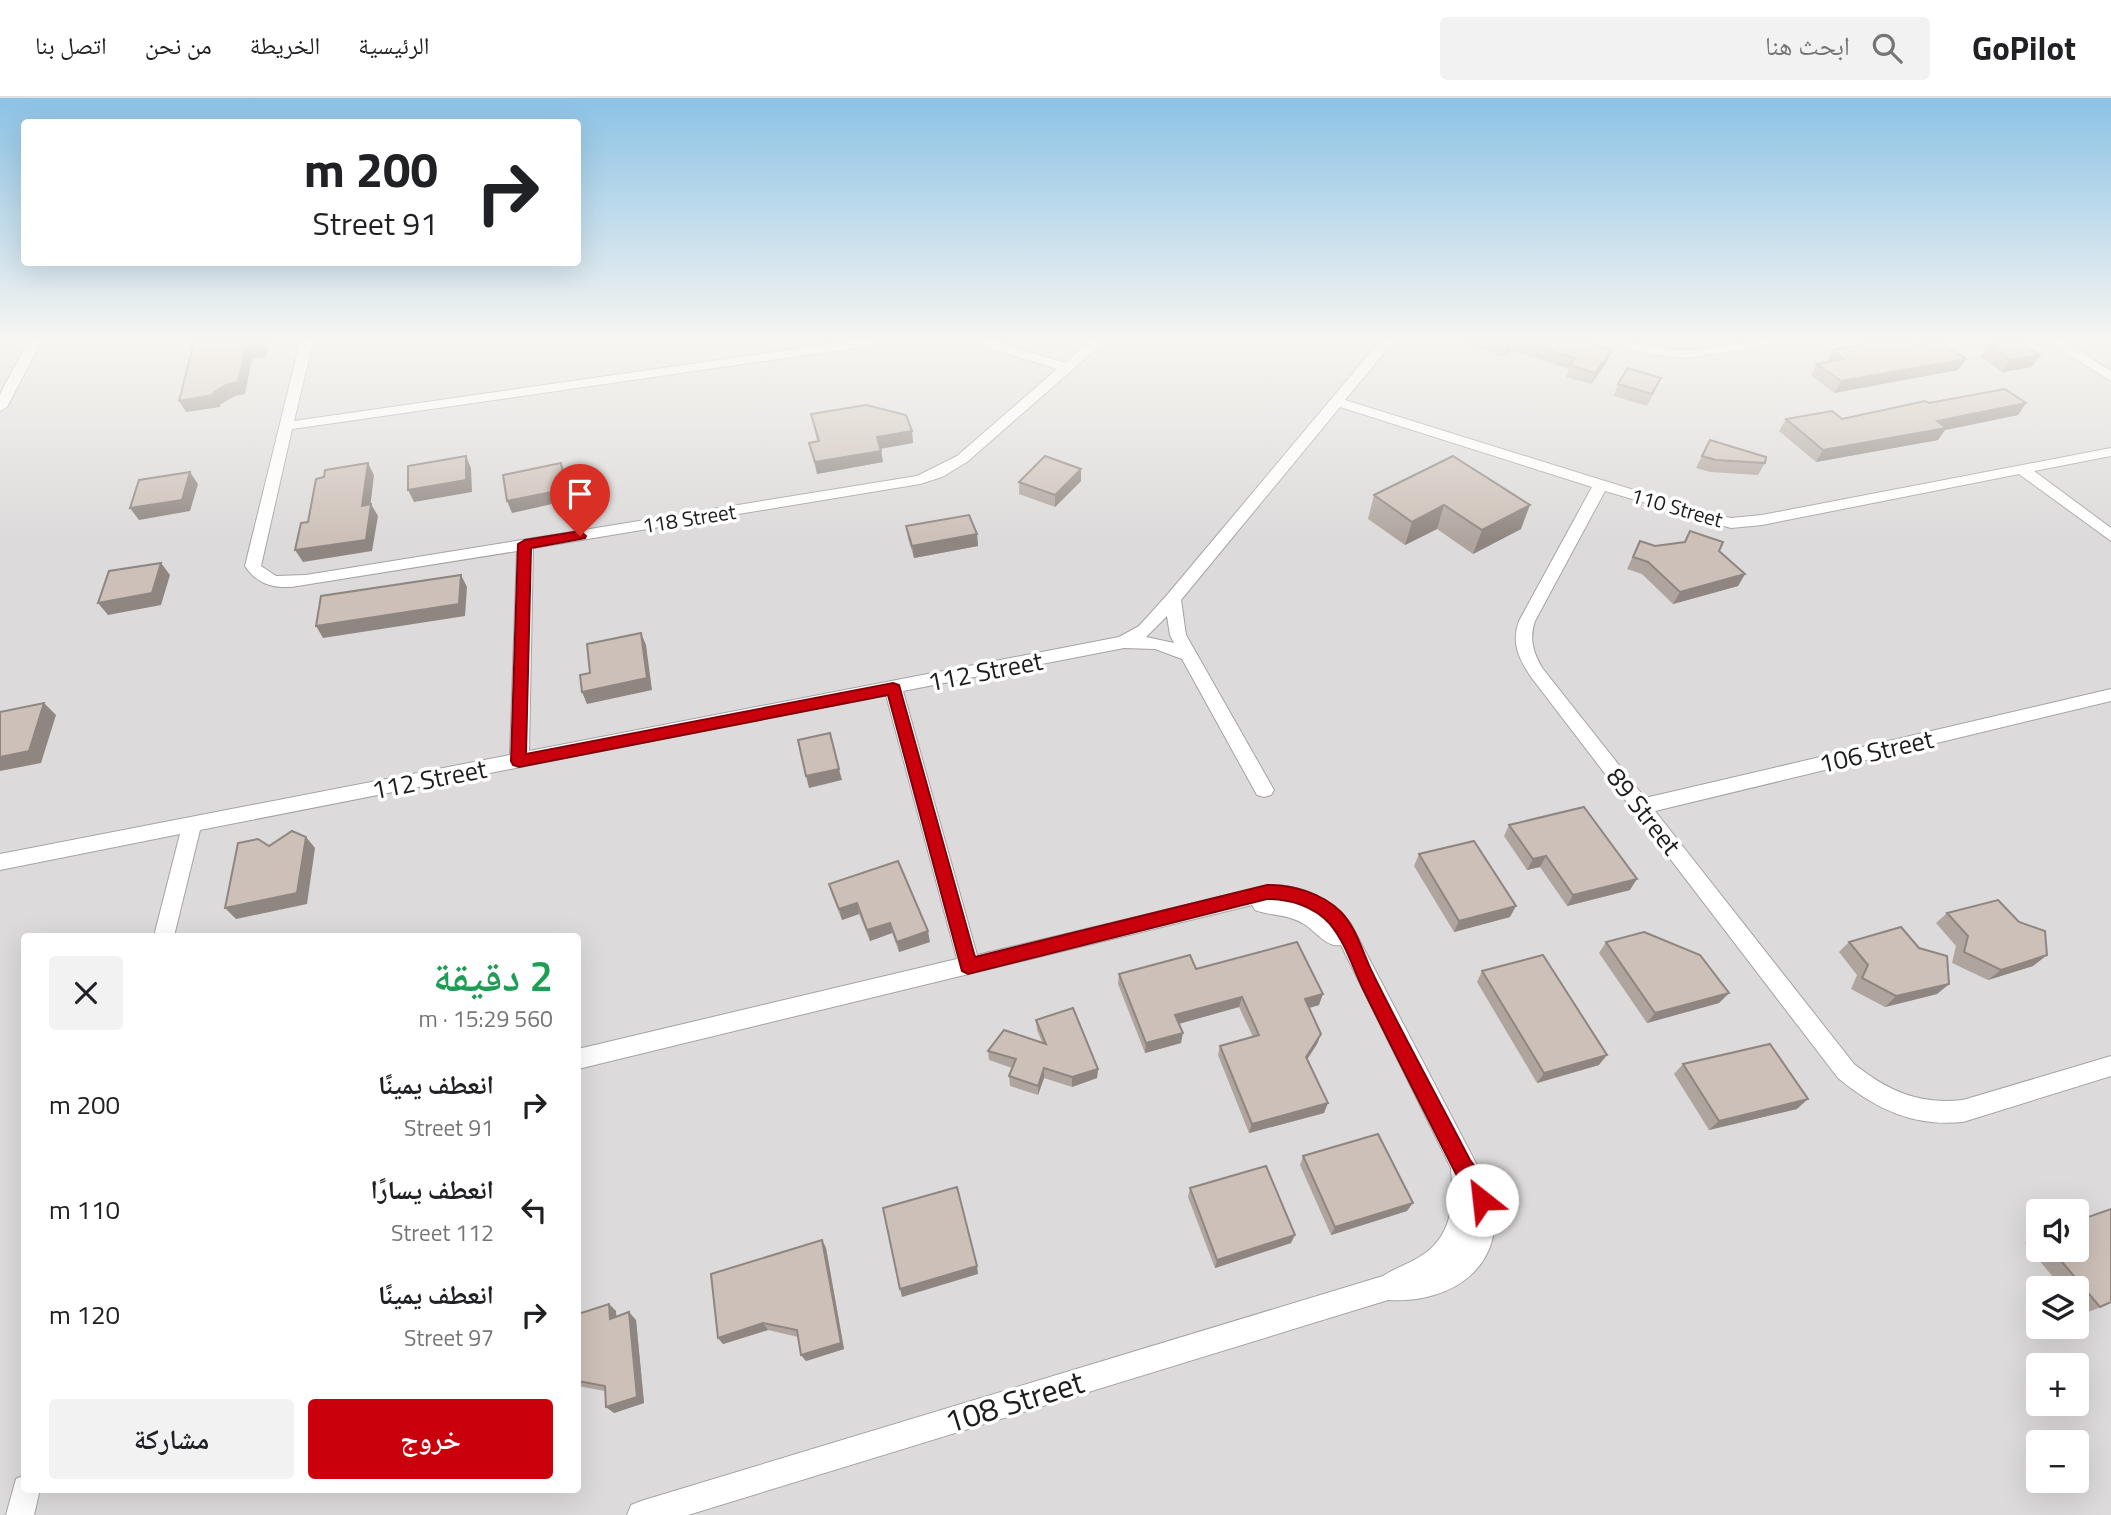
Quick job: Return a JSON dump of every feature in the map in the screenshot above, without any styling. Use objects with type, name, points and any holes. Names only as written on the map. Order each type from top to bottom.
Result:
[{"type":"street","points":[[290,408],[286,426],[410,408]]},
{"type":"street","name":"118 Street","points":[[286,426],[253,566],[258,575],[270,581],[286,583],[920,480],[937,474],[962,459],[1021,408]]},
{"type":"street","name":"112 Street","points":[[0,862],[1123,642],[1145,630],[1173,599],[1329,408]]},
{"type":"street","name":"110 Street","points":[[1358,408],[1714,520],[1747,523],[2111,452]]},
{"type":"street","points":[[2021,470],[2111,536]]},
{"type":"street","name":"89 Street","points":[[1601,485],[1527,621],[1522,639],[1529,662],[1846,1071],[1867,1089],[1892,1103],[1917,1112],[1942,1115],[2111,1066]]},
{"type":"street","points":[[519,761],[525,544]]},
{"type":"street","points":[[1173,599],[1178,635],[1187,654],[1264,790]]},
{"type":"street","points":[[1123,642],[1156,643],[1187,654]]},
{"type":"street","points":[[893,688],[968,966]]},
{"type":"street","name":"106 Street","points":[[1640,807],[2111,695]]},
{"type":"street","points":[[165,933],[192,825]]},
{"type":"street","name":"108 Street","points":[[581,1058],[1241,901],[1283,906],[1311,915],[1353,953],[1463,1167],[1479,1188],[1482,1200],[1484,1220],[1480,1240],[1471,1257],[1457,1271],[1440,1280],[1410,1287],[1388,1287],[640,1515]]},
{"type":"street","points":[[20,1515],[25,1493]]},
{"type":"shaded area","points":[[0,408],[2111,408],[2111,1515],[0,1515]]},
{"type":"building","points":[[847,408],[879,408],[906,415],[912,431],[877,437],[881,451],[815,462],[809,443],[819,441],[811,414]]},
{"type":"building","points":[[1892,408],[2001,408],[1937,421],[1946,428],[1823,450],[1786,419],[1832,411],[1842,419]]},
{"type":"building","points":[[1710,440],[1766,457],[1765,463],[1716,460],[1702,456]]},
{"type":"building","points":[[466,456],[466,480],[408,490],[408,466]]},
{"type":"building","points":[[1045,456],[1081,469],[1055,495],[1019,482]]},
{"type":"building","points":[[1453,456],[1530,505],[1482,530],[1444,505],[1412,522],[1374,495]]},
{"type":"building","points":[[368,463],[362,506],[371,504],[366,540],[295,550],[301,523],[308,522],[316,479],[324,477],[325,470]]},
{"type":"building","points":[[561,463],[566,489],[507,501],[503,475]]},
{"type":"building","points":[[190,472],[182,500],[130,508],[139,480]]},
{"type":"building","points":[[969,515],[977,534],[912,546],[906,526]]},
{"type":"building","points":[[1690,531],[1723,542],[1719,551],[1745,574],[1680,592],[1648,562],[1633,557],[1640,541],[1655,546],[1685,542]]},
{"type":"building","points":[[161,563],[152,593],[98,603],[109,571]]},
{"type":"building","points":[[461,575],[459,604],[316,626],[321,596]]},
{"type":"building","points":[[641,633],[647,678],[582,692],[580,675],[590,673],[587,644]]},
{"type":"building","points":[[44,703],[29,751],[0,757],[0,712]]},
{"type":"building","points":[[830,733],[839,769],[806,776],[798,740]]},
{"type":"building","points":[[1584,807],[1637,879],[1573,895],[1546,856],[1533,859],[1509,825]]},
{"type":"building","points":[[292,831],[306,837],[297,893],[225,908],[238,843],[258,839],[269,846]]},
{"type":"building","points":[[1474,841],[1516,906],[1459,921],[1419,854]]},
{"type":"building","points":[[898,861],[928,931],[897,942],[890,923],[867,930],[857,903],[839,909],[829,884]]},
{"type":"building","points":[[1998,900],[2019,922],[2045,931],[2047,955],[2001,970],[1964,952],[1968,936],[1947,913]]},
{"type":"building","points":[[1901,927],[1919,948],[1947,956],[1949,984],[1896,996],[1862,978],[1868,965],[1849,942]]},
{"type":"building","points":[[1644,932],[1700,955],[1729,993],[1655,1013],[1606,942]]},
{"type":"building","points":[[1297,942],[1323,994],[1305,999],[1321,1034],[1306,1057],[1328,1103],[1252,1124],[1220,1046],[1259,1035],[1242,997],[1175,1015],[1183,1033],[1146,1043],[1119,974],[1190,955],[1196,969]]},
{"type":"building","points":[[1543,955],[1607,1055],[1544,1073],[1482,971]]},
{"type":"building","points":[[1073,1008],[1098,1069],[1072,1077],[1044,1068],[1038,1086],[1009,1076],[1016,1059],[988,1051],[1004,1030],[1046,1044],[1036,1020]]},
{"type":"building","points":[[1770,1044],[1808,1099],[1719,1121],[1683,1064]]},
{"type":"building","points":[[1378,1134],[1413,1203],[1335,1227],[1303,1156]]},
{"type":"building","points":[[1266,1166],[1295,1235],[1217,1260],[1190,1188]]},
{"type":"building","points":[[957,1187],[977,1266],[900,1289],[883,1208]]},
{"type":"building","points":[[2111,1209],[2111,1302],[2100,1307],[2089,1294],[2089,1276],[2074,1276],[2062,1262],[2089,1262],[2089,1217]]},
{"type":"building","points":[[822,1240],[841,1343],[801,1355],[797,1330],[763,1323],[718,1338],[711,1274]]},
{"type":"building","points":[[609,1304],[610,1319],[629,1312],[637,1397],[606,1407],[605,1386],[581,1382],[581,1313]]},
{"type":"route","points":[[580,536],[525,544],[519,761],[893,688],[968,966],[1241,901],[1267,892],[1282,892],[1311,900],[1335,918],[1352,944],[1353,953],[1463,1167],[1479,1188],[1482,1200]]}]
